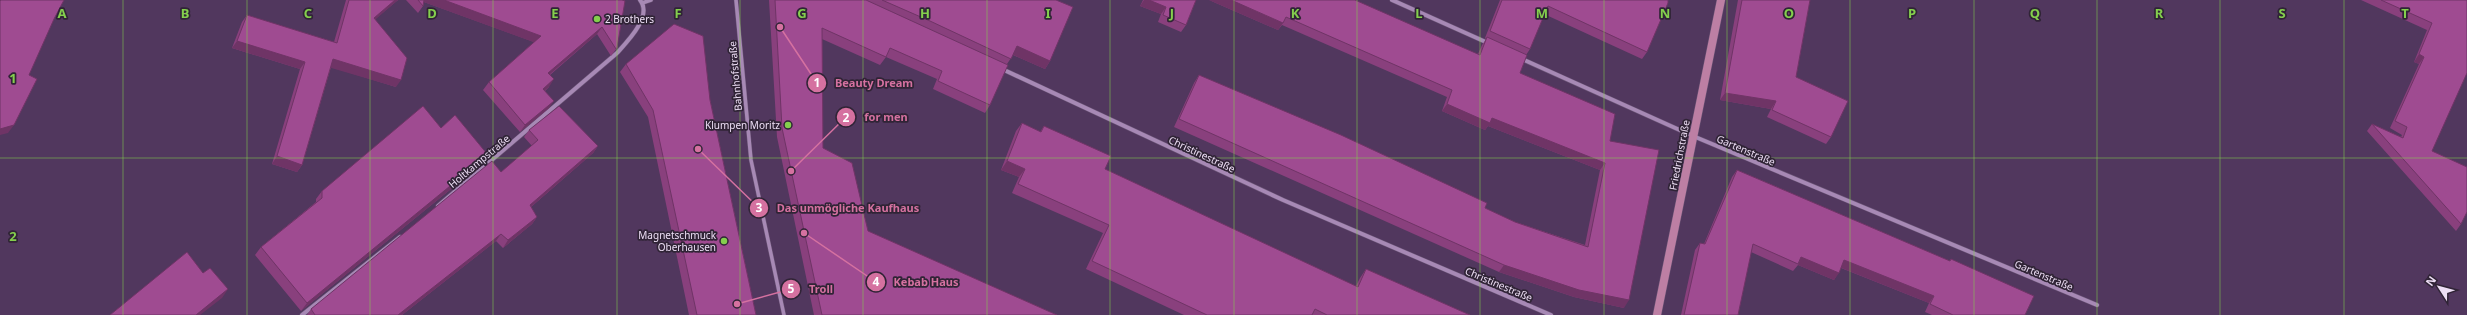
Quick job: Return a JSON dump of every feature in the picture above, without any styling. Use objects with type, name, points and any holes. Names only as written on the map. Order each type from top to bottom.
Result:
[{"type":"main road","name":"Friedrichstraße","points":[[1656,315],[1721,0]]},
{"type":"street","points":[[641,1],[651,0]]},
{"type":"street","name":"Bahnhofstraße","points":[[736,0],[751,160],[784,315]]},
{"type":"street","points":[[1392,0],[1492,45]]},
{"type":"street","name":"Holtkampstraße","points":[[435,208],[617,53],[638,26],[641,1]]},
{"type":"street","name":"Gartenstraße","points":[[1514,55],[1693,136],[2097,305]]},
{"type":"street","name":"Christinestraße","points":[[995,66],[1283,200],[1551,315]]},
{"type":"street","points":[[302,315],[406,232]]},
{"type":"building","points":[[64,0],[29,75],[37,79],[14,125],[0,129],[0,1]]},
{"type":"building","points":[[349,0],[395,0],[374,18],[407,58],[401,80],[333,59],[302,165],[277,156],[305,62],[237,41],[247,15],[337,43]]},
{"type":"building","points":[[418,0],[424,0],[423,6]]},
{"type":"building","points":[[444,0],[625,1],[617,48],[616,49],[602,27],[548,73],[554,79],[543,89],[554,101],[525,125],[489,82],[541,36]]},
{"type":"building","points":[[775,0],[866,0],[1008,65],[990,105],[938,81],[942,71],[890,48],[886,57],[822,28],[823,148],[852,163],[868,231],[1057,315],[822,315],[782,128]]},
{"type":"building","points":[[882,0],[1056,0],[1073,7],[1050,61],[1017,46],[1011,59]]},
{"type":"building","points":[[1149,0],[1196,0],[1186,25],[1163,15],[1166,7]]},
{"type":"building","points":[[1231,0],[1355,0],[1480,55],[1487,37],[1527,55],[1520,73],[1615,114],[1610,141],[1659,150],[1629,300],[1579,290],[1504,265],[1179,119],[1199,75],[1341,135],[1487,203],[1485,208],[1515,222],[1588,247],[1605,163],[1492,118],[1490,123],[1447,104],[1452,90],[1286,17],[1283,23]]},
{"type":"building","points":[[1502,0],[1668,0],[1668,3],[1647,52],[1548,6],[1530,49],[1490,31]]},
{"type":"building","points":[[1742,0],[1810,0],[1796,77],[1848,101],[1831,137],[1772,110],[1776,101],[1725,93]]},
{"type":"building","points":[[2381,0],[2467,0],[2467,73],[2432,151],[2467,167],[2467,212],[2461,224],[2372,124],[2403,138],[2407,127],[2395,121],[2424,57],[2419,54],[2432,23]]},
{"type":"building","points":[[674,24],[703,36],[710,100],[756,315],[697,315],[653,110],[626,64]]},
{"type":"building","points":[[423,106],[441,128],[455,115],[488,155],[307,303],[261,247],[322,198],[322,191]]},
{"type":"building","points":[[559,106],[598,146],[530,205],[537,217],[508,240],[501,234],[398,315],[315,315],[311,309],[492,161],[501,172],[538,140],[529,130]]},
{"type":"building","points":[[1022,123],[1041,132],[1044,126],[1111,156],[1105,169],[1358,287],[1366,269],[1470,315],[1327,315],[1315,309],[1312,315],[1207,315],[1092,261],[1109,225],[1018,184],[1025,169],[1007,161]]},
{"type":"building","points":[[1737,170],[1950,261],[1951,259],[2034,296],[2025,315],[1953,315],[1930,304],[1934,296],[1844,260],[1839,273],[1801,257],[1798,264],[1753,244],[1738,315],[1684,315],[1700,243],[1705,244]]},
{"type":"building","points":[[187,252],[203,273],[210,268],[228,289],[196,315],[110,315]]},
{"type":"place","name":"2 Brothers","points":[[597,19]]},
{"type":"place","name":"Beauty Dream","points":[[780,27]]},
{"type":"place","name":"Klumpen Moritz","points":[[788,125]]},
{"type":"place","name":"Das unmögliche Kaufhaus","points":[[698,149]]},
{"type":"place","name":"for men","points":[[791,171]]},
{"type":"place","name":"Kebab Haus","points":[[804,233]]},
{"type":"place","name":"Magnetschmuck Oberhausen","points":[[724,241]]},
{"type":"place","name":"Troll","points":[[737,304]]}]
